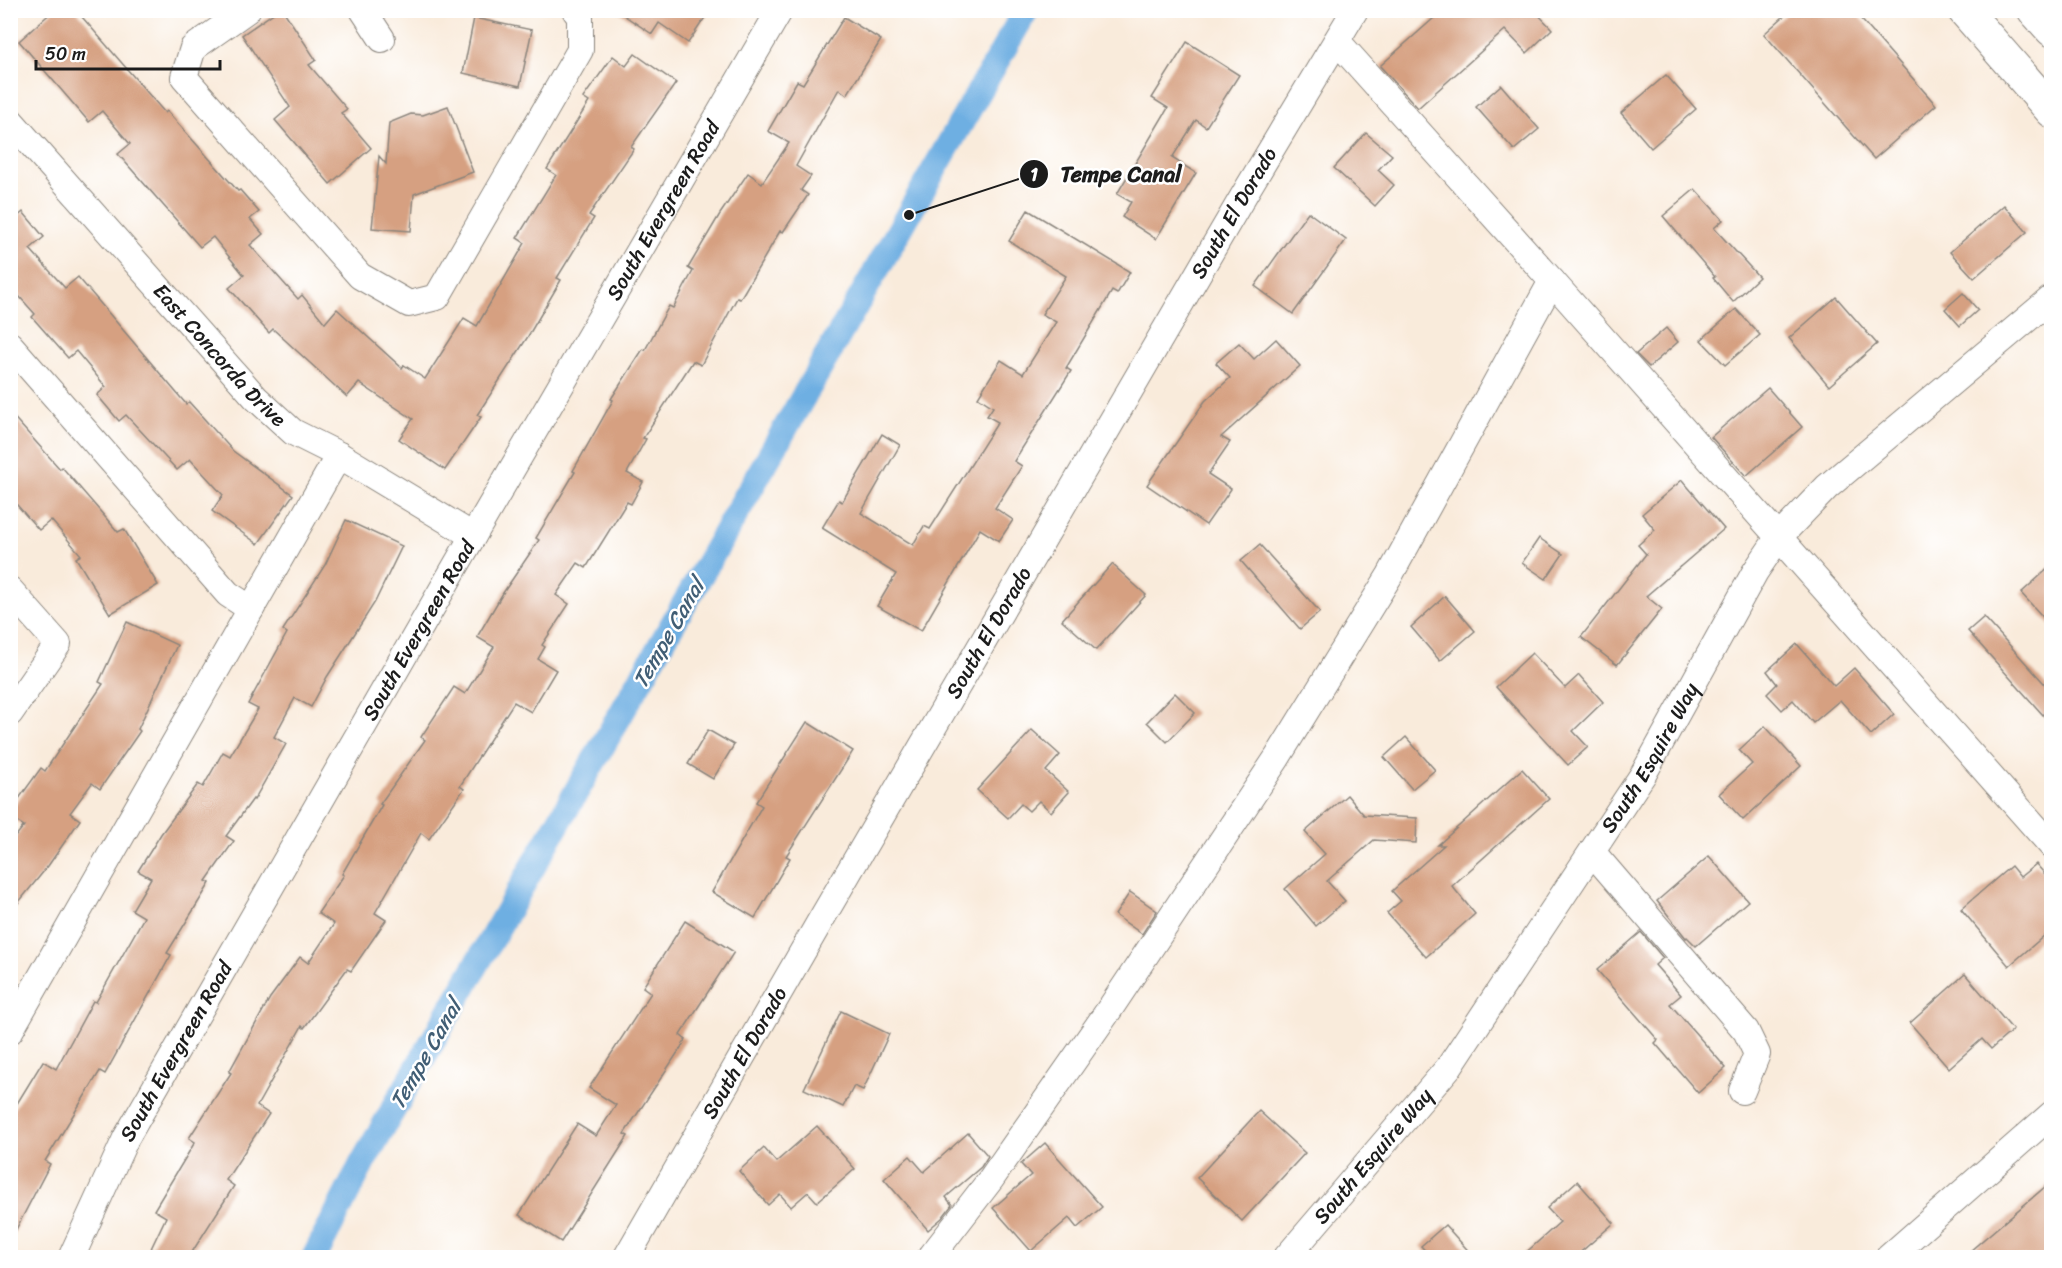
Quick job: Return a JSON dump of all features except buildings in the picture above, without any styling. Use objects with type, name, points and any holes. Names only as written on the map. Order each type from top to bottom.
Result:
[{"type":"main road","points":[[1964,10],[2052,111]]},
{"type":"main road","points":[[2034,10],[2052,30]]},
{"type":"street","points":[[247,10],[193,48],[184,76],[360,276],[409,303],[437,297],[580,50],[580,17],[575,10]]},
{"type":"street","points":[[363,10],[382,39]]},
{"type":"street","name":"South Evergreen Road","points":[[71,1257],[126,1138],[780,10]]},
{"type":"street","name":"South El Dorado","points":[[626,1257],[1242,198],[1354,10]]},
{"type":"street","points":[[1337,41],[2052,846]]},
{"type":"street","name":"East Concorda Drive","points":[[10,120],[256,398],[293,432],[339,455],[473,536]]},
{"type":"street","points":[[930,1257],[991,1179],[1109,1010],[1276,758],[1390,575],[1552,281]]},
{"type":"street","name":"South Esquire Way","points":[[1286,1257],[1449,1067],[1644,773],[1755,572],[1778,538],[1827,487],[2052,298]]},
{"type":"street","points":[[10,345],[228,594],[251,609]]},
{"type":"street","points":[[10,1031],[339,455]]},
{"type":"street","points":[[10,590],[58,644],[10,713]]},
{"type":"street","points":[[1593,853],[1746,1031],[1757,1054],[1742,1091]]},
{"type":"street","points":[[1888,1257],[2052,1114]]},
{"type":"waterway","name":"Tempe Canal","points":[[314,1258],[363,1162],[1026,10]]},
{"type":"place","name":"Tempe Canal","points":[[909,215]]}]
